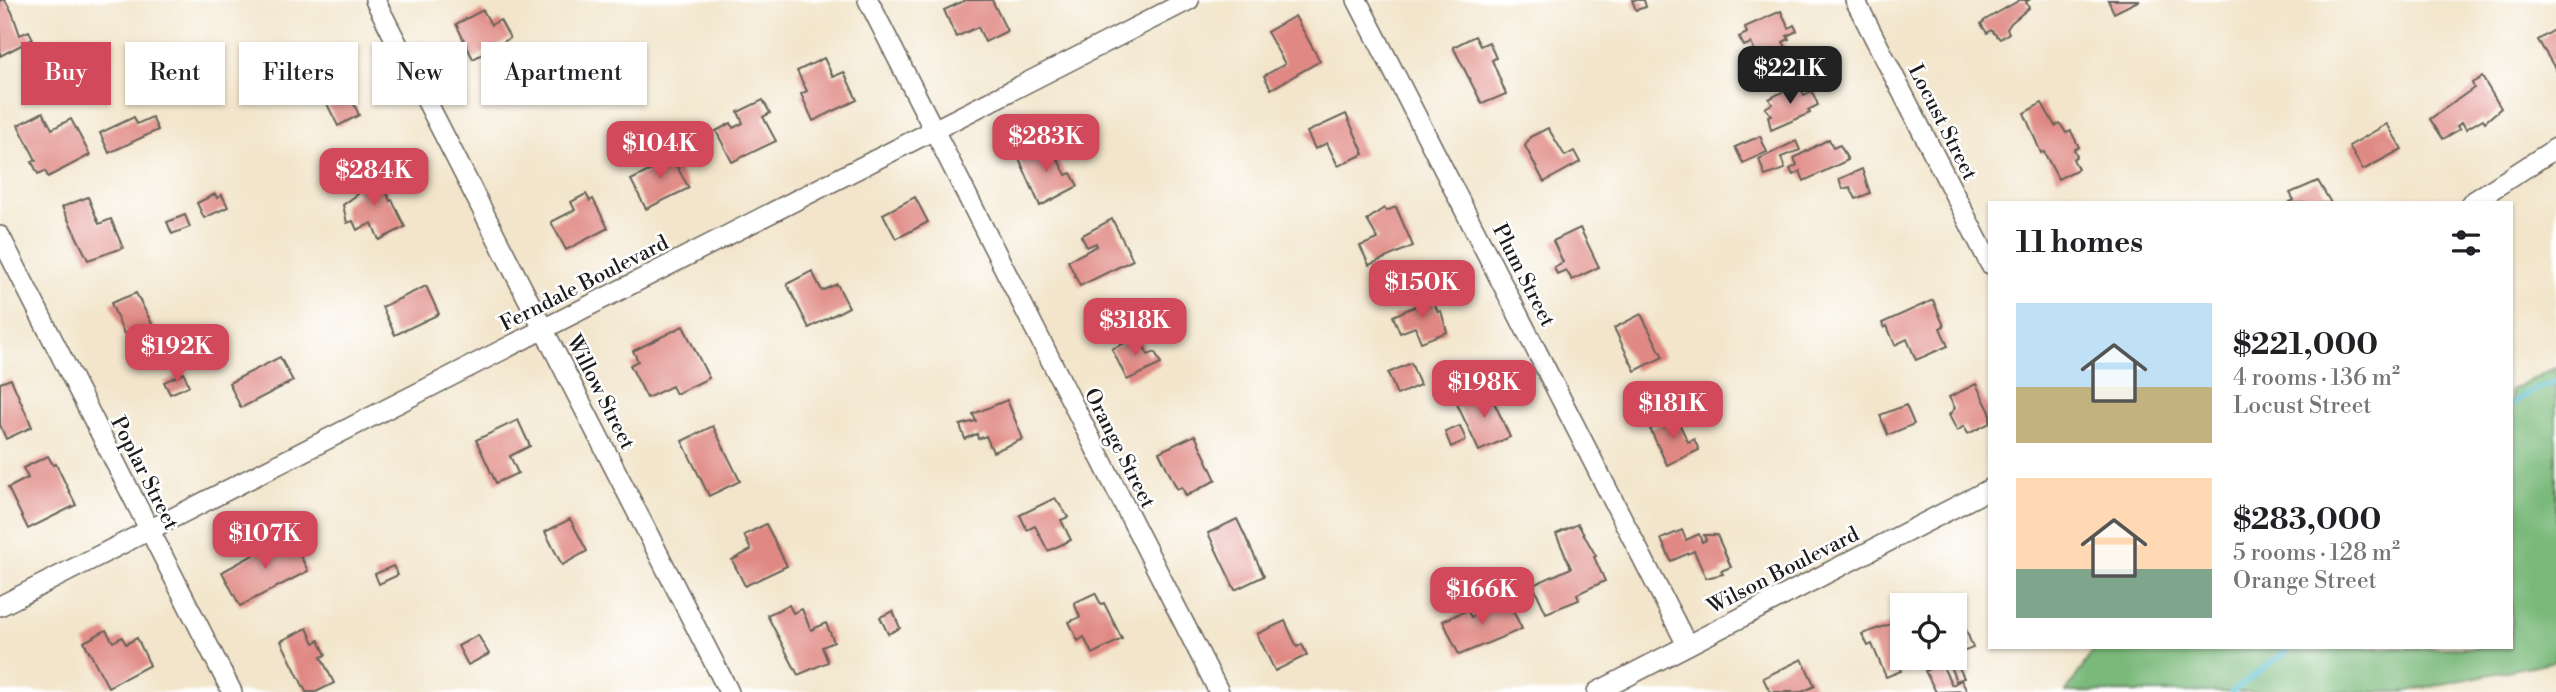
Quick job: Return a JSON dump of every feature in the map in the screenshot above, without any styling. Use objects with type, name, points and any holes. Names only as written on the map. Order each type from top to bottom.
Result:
[{"type":"street","name":"Willow Street","points":[[375,0],[729,692]]},
{"type":"street","name":"Orange Street","points":[[867,0],[1219,692]]},
{"type":"street","name":"Ferndale Boulevard","points":[[0,606],[1189,0]]},
{"type":"street","name":"Plum Street","points":[[1357,0],[1687,645]]},
{"type":"street","name":"Locust Street","points":[[1855,0],[1988,260]]},
{"type":"street","points":[[2474,201],[2556,148]]},
{"type":"street","name":"Poplar Street","points":[[0,236],[232,692]]},
{"type":"street","name":"Wilson Boulevard","points":[[1597,692],[1988,490]]},
{"type":"green space","points":[[2556,367],[2556,661],[2403,692],[2066,692],[2094,649],[2513,649],[2513,389]]},
{"type":"building","points":[[0,0],[5,0],[20,35],[29,31],[33,39],[21,42],[21,45],[0,56]]},
{"type":"building","points":[[966,0],[992,0],[1007,31],[985,42],[978,27],[956,37],[944,10]]},
{"type":"building","points":[[1632,0],[1644,0],[1646,7],[1636,10]]},
{"type":"building","points":[[2020,0],[2029,0],[2026,2],[2029,8],[2011,23],[2007,29],[2009,33],[2000,39],[1991,30],[1987,33],[1981,24],[1985,20]]},
{"type":"building","points":[[2108,0],[2140,0],[2114,13]]},
{"type":"building","points":[[483,10],[491,25],[500,20],[510,38],[503,42],[481,42],[481,54],[473,59],[456,24]]},
{"type":"building","points":[[1781,11],[1789,28],[1794,25],[1797,31],[1787,36],[1789,39],[1783,42],[1793,59],[1764,72],[1751,43],[1744,46],[1739,37],[1747,33],[1745,27]]},
{"type":"building","points":[[1295,16],[1320,61],[1271,89],[1264,76],[1285,64],[1267,32]]},
{"type":"building","points":[[2556,29],[2556,70],[2538,40]]},
{"type":"building","points":[[1475,36],[1480,46],[1489,42],[1496,58],[1492,60],[1506,94],[1482,104],[1453,47]]},
{"type":"building","points":[[824,58],[833,77],[844,72],[857,100],[813,121],[801,94],[807,91],[797,71]]},
{"type":"building","points":[[2482,77],[2501,108],[2485,122],[2483,119],[2466,129],[2462,122],[2457,126],[2460,129],[2443,139],[2430,119],[2474,88],[2472,83]]},
{"type":"building","points":[[1799,83],[1804,95],[1812,91],[1818,105],[1808,110],[1810,113],[1771,130],[1768,116],[1771,115],[1765,108],[1772,104],[1769,99]]},
{"type":"building","points":[[763,100],[770,113],[763,117],[776,141],[732,162],[716,131],[731,123],[733,128],[743,123],[738,112]]},
{"type":"building","points":[[2042,103],[2055,126],[2060,123],[2066,133],[2071,131],[2079,147],[2074,150],[2077,156],[2073,159],[2078,169],[2058,179],[2044,152],[2041,153],[2024,113]]},
{"type":"building","points":[[328,105],[355,105],[359,115],[338,126]]},
{"type":"building","points":[[43,112],[52,129],[71,119],[90,155],[48,177],[45,171],[38,174],[32,162],[36,160],[18,125]]},
{"type":"building","points":[[1346,114],[1364,154],[1338,166],[1327,143],[1315,149],[1307,132]]},
{"type":"building","points":[[134,117],[137,124],[152,117],[158,130],[109,153],[100,133]]},
{"type":"building","points":[[2387,124],[2402,149],[2363,170],[2349,146]]},
{"type":"building","points":[[1548,128],[1565,156],[1574,151],[1580,162],[1544,182],[1525,146],[1530,137]]},
{"type":"building","points":[[1760,136],[1767,152],[1743,163],[1735,147]]},
{"type":"building","points":[[1829,139],[1833,148],[1840,145],[1848,160],[1804,181],[1800,171],[1793,175],[1790,169],[1797,165],[1794,158]]},
{"type":"building","points":[[1048,141],[1066,175],[1071,173],[1078,186],[1040,206],[1018,156]]},
{"type":"building","points":[[1796,141],[1800,150],[1781,157],[1785,169],[1765,176],[1759,159]]},
{"type":"building","points":[[668,151],[689,188],[646,209],[631,180],[655,168],[651,159]]},
{"type":"building","points":[[1862,169],[1870,193],[1856,199],[1850,187],[1843,189],[1839,179]]},
{"type":"building","points":[[380,172],[390,201],[392,200],[405,227],[379,240],[372,223],[357,230],[353,221],[347,223],[343,205],[358,194],[354,187]]},
{"type":"building","points":[[2318,181],[2330,201],[2292,201],[2294,200],[2290,193]]},
{"type":"building","points":[[215,194],[217,198],[222,195],[228,207],[204,218],[197,203]]},
{"type":"building","points":[[586,194],[590,201],[593,199],[608,228],[566,250],[551,222],[575,210],[571,202]]},
{"type":"building","points":[[88,197],[99,224],[111,219],[123,248],[88,260],[62,207]]},
{"type":"building","points":[[915,197],[928,222],[896,239],[883,214]]},
{"type":"building","points":[[1396,207],[1413,246],[1369,265],[1360,246],[1378,239],[1367,220],[1384,208],[1386,211]]},
{"type":"building","points":[[185,215],[190,227],[172,234],[167,222]]},
{"type":"building","points":[[1112,219],[1133,260],[1080,286],[1068,261],[1097,246],[1096,243],[1087,247],[1081,236]]},
{"type":"building","points":[[1580,228],[1599,267],[1572,280],[1566,270],[1557,274],[1554,267],[1563,262],[1553,241]]},
{"type":"building","points":[[812,271],[822,291],[837,284],[849,307],[809,328],[787,284]]},
{"type":"building","points":[[426,286],[439,314],[395,335],[382,307]]},
{"type":"building","points":[[136,293],[163,345],[139,355],[128,332],[124,334],[111,303]]},
{"type":"building","points":[[1423,297],[1425,302],[1432,299],[1438,312],[1441,311],[1447,332],[1421,342],[1415,327],[1400,333],[1393,316],[1420,304],[1418,299]]},
{"type":"building","points":[[1933,300],[1944,326],[1940,328],[1948,346],[1916,360],[1907,339],[1895,345],[1887,326],[1884,328],[1882,323]]},
{"type":"building","points":[[1641,314],[1663,357],[1635,371],[1614,328]]},
{"type":"building","points":[[683,326],[709,378],[676,394],[672,386],[647,398],[630,365],[638,361],[633,351]]},
{"type":"building","points":[[1139,336],[1148,355],[1155,352],[1161,364],[1127,380],[1112,349]]},
{"type":"building","points":[[280,357],[293,381],[241,408],[229,383]]},
{"type":"building","points":[[1411,363],[1420,385],[1397,395],[1388,373]]},
{"type":"building","points":[[184,373],[189,386],[170,394],[164,382]]},
{"type":"building","points":[[11,379],[32,427],[6,439],[0,425],[0,383]]},
{"type":"building","points":[[1976,384],[1988,408],[1988,424],[1968,434],[1964,426],[1957,431],[1949,415],[1955,408],[1949,397]]},
{"type":"building","points":[[1488,389],[1510,437],[1479,451],[1457,404]]},
{"type":"building","points":[[1007,400],[1023,439],[993,452],[986,436],[978,439],[977,434],[965,439],[960,425],[976,421],[973,414]]},
{"type":"building","points":[[1906,405],[1914,424],[1888,435],[1880,415]]},
{"type":"building","points":[[1676,417],[1688,442],[1694,439],[1699,450],[1667,465],[1650,429]]},
{"type":"building","points":[[518,420],[530,446],[510,456],[518,473],[496,483],[476,440]]},
{"type":"building","points":[[713,426],[740,481],[709,496],[682,441]]},
{"type":"building","points":[[1460,426],[1466,440],[1451,447],[1445,432]]},
{"type":"building","points":[[1195,435],[1216,480],[1186,496],[1182,487],[1177,489],[1159,452]]},
{"type":"building","points":[[48,456],[53,465],[56,464],[76,505],[28,529],[8,488],[28,478],[23,468]]},
{"type":"building","points":[[1055,498],[1068,517],[1061,520],[1071,540],[1048,551],[1035,526],[1027,530],[1020,515]]},
{"type":"building","points":[[570,519],[587,551],[562,565],[545,532]]},
{"type":"building","points":[[1237,519],[1264,576],[1235,590],[1208,533]]},
{"type":"building","points":[[766,524],[787,566],[745,586],[732,560],[751,550],[744,535]]},
{"type":"building","points":[[1578,524],[1596,556],[1594,557],[1605,581],[1577,594],[1579,600],[1546,613],[1533,585],[1571,568],[1556,534]]},
{"type":"building","points":[[1682,530],[1686,540],[1699,534],[1702,542],[1706,540],[1704,535],[1717,535],[1731,567],[1721,571],[1723,574],[1706,578],[1694,551],[1671,561],[1661,539]]},
{"type":"building","points":[[290,535],[308,571],[240,606],[222,572]]},
{"type":"building","points":[[393,566],[398,575],[379,584],[375,574]]},
{"type":"building","points":[[1095,593],[1101,604],[1104,603],[1122,639],[1092,654],[1084,637],[1078,641],[1069,622],[1080,617],[1074,603]]},
{"type":"building","points":[[1508,600],[1522,629],[1459,655],[1443,621],[1467,610],[1471,617]]},
{"type":"building","points":[[789,605],[793,613],[802,609],[811,630],[826,623],[834,642],[822,647],[828,662],[798,675],[767,615]]},
{"type":"building","points":[[893,611],[900,628],[888,634],[880,617]]},
{"type":"building","points":[[1285,621],[1297,647],[1302,644],[1307,655],[1275,671],[1257,634]]},
{"type":"building","points":[[1890,624],[1890,670],[1901,671],[1886,677],[1872,644],[1868,646],[1862,634]]},
{"type":"building","points":[[307,628],[314,643],[319,640],[326,655],[321,657],[334,683],[316,692],[306,692],[281,641]]},
{"type":"building","points":[[106,630],[113,642],[122,637],[126,644],[137,638],[150,665],[108,687],[84,642]]},
{"type":"building","points":[[1967,632],[1973,648],[1967,650]]},
{"type":"building","points":[[478,635],[489,654],[468,665],[458,646]]},
{"type":"building","points":[[1802,659],[1815,686],[1802,692],[1770,692],[1763,678]]},
{"type":"building","points":[[1944,670],[1952,685],[1961,680],[1967,691],[1936,692],[1925,671]]},
{"type":"building","points":[[1951,670],[1960,670],[1964,678],[1956,681]]},
{"type":"waterway","points":[[2513,403],[2535,389],[2556,382]]},
{"type":"waterway","points":[[2232,692],[2290,649]]}]
